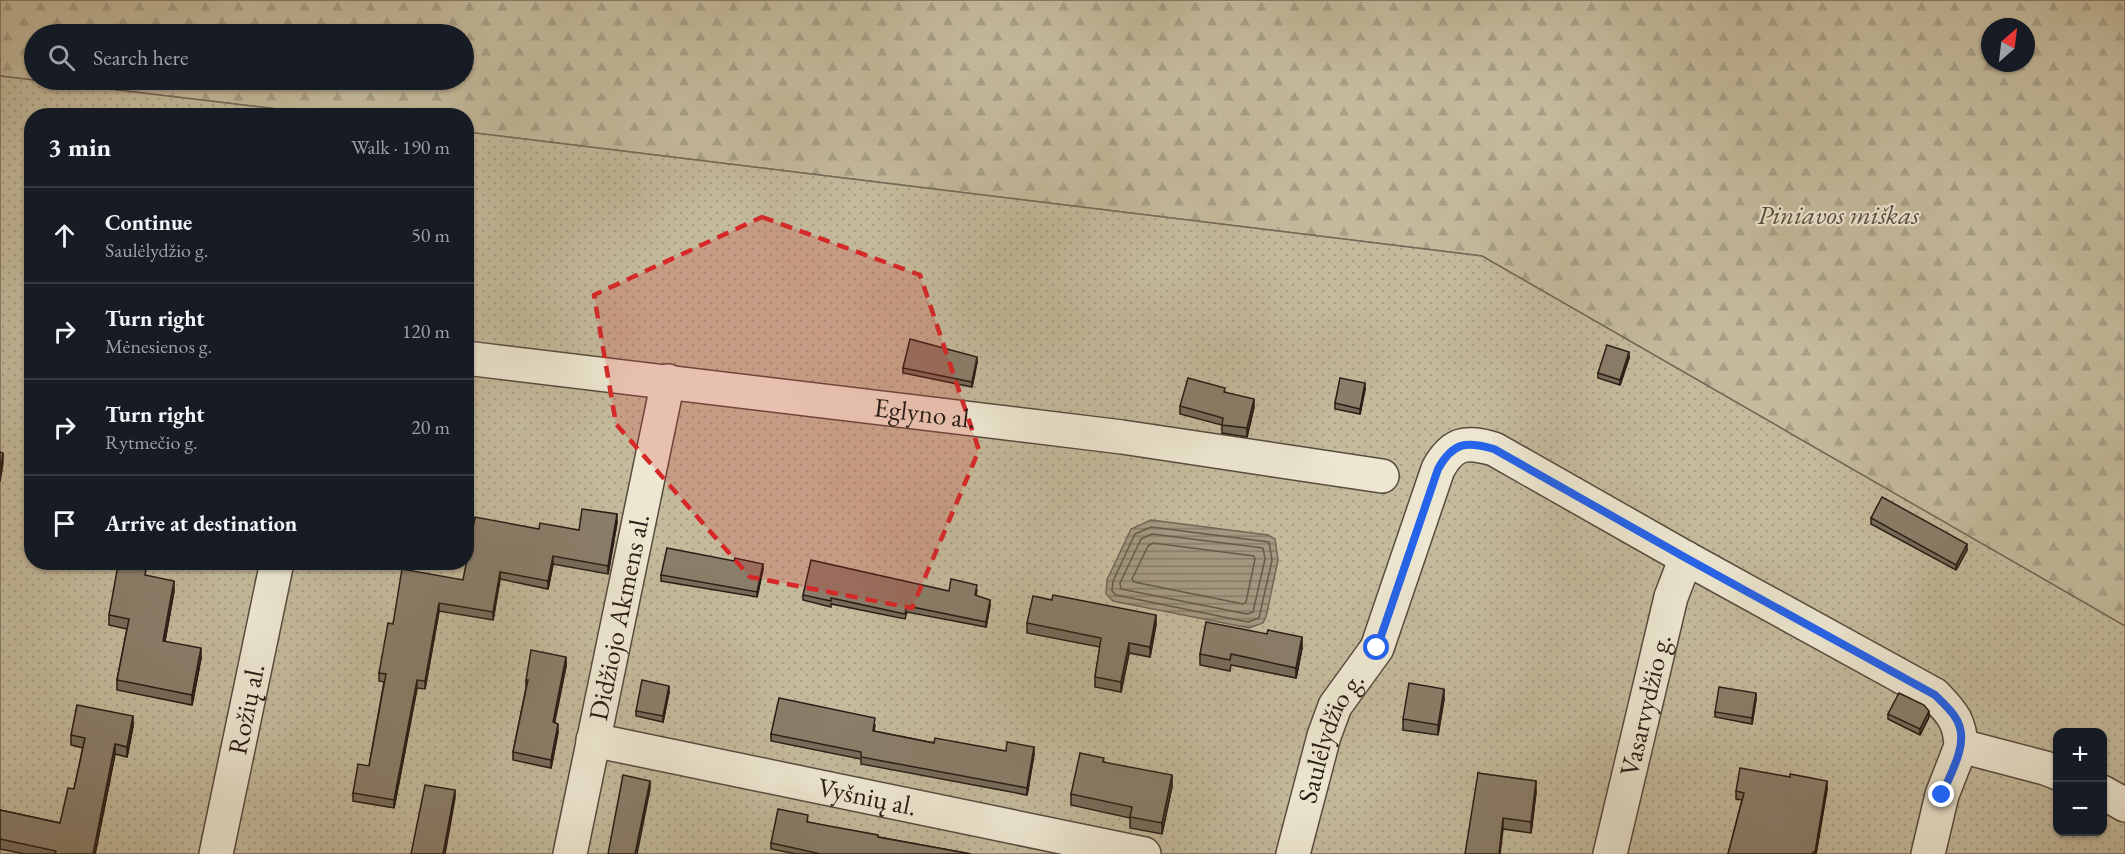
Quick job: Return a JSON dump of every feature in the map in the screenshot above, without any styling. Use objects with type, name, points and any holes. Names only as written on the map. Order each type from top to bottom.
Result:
[{"type":"street","name":"Eglyno al.","points":[[474,359],[1122,437],[1382,476]]},
{"type":"street","name":"Didžiojo Akmens al.","points":[[570,854],[668,381]]},
{"type":"street","name":"Saulėlydžio g.","points":[[1293,854],[1324,736],[1335,706],[1377,648],[1438,469],[1447,454],[1461,445],[1474,443],[1494,449],[1686,558]]},
{"type":"street","points":[[1686,558],[1935,695],[1952,712],[1960,728],[1961,746],[1942,795],[1928,854]]},
{"type":"street","name":"Vasarvydžio g.","points":[[1610,854],[1671,597],[1686,558]]},
{"type":"street","name":"Rožių al.","points":[[216,854],[275,570]]},
{"type":"street","name":"Vyšnių al.","points":[[593,740],[1144,854]]},
{"type":"street","points":[[1961,746],[2053,771]]},
{"type":"street","points":[[2107,794],[2125,805]]},
{"type":"highlighted area","points":[[762,217],[920,275],[979,450],[912,608],[750,577],[616,424],[594,295]]},
{"type":"green space","name":"Piniavos miškas","points":[[0,0],[2125,0],[2125,626],[1482,256],[474,133],[474,108],[269,108],[118,90],[474,90],[474,24],[24,24],[24,79],[0,76]]},
{"type":"green space","points":[[0,76],[24,79],[24,90],[118,90],[269,108],[24,108],[24,570],[474,570],[474,133],[1482,256],[2125,626],[2125,854],[0,854]]},
{"type":"water","points":[[1151,520],[1268,535],[1275,539],[1278,560],[1263,623],[1249,628],[1113,601],[1106,594],[1107,580],[1131,529]]},
{"type":"building","points":[[910,339],[977,357],[972,382],[903,368]]},
{"type":"building","points":[[1607,345],[1629,352],[1620,380],[1598,373]]},
{"type":"building","points":[[1188,378],[1225,388],[1224,392],[1254,399],[1247,428],[1222,425],[1223,418],[1180,406]]},
{"type":"building","points":[[1340,378],[1365,383],[1360,409],[1335,403]]},
{"type":"building","points":[[0,452],[3,453],[0,472]]},
{"type":"building","points":[[1882,497],[1967,544],[1956,565],[1871,518]]},
{"type":"building","points":[[582,509],[617,514],[608,566],[553,556],[548,581],[500,572],[493,612],[439,603],[425,681],[417,680],[394,800],[353,793],[358,764],[369,766],[386,674],[379,673],[388,623],[393,624],[402,570],[463,580],[465,570],[474,570],[475,517],[539,529],[540,523],[579,530]]},
{"type":"building","points":[[667,548],[734,561],[735,558],[763,564],[757,592],[661,575]]},
{"type":"building","points":[[811,560],[949,591],[951,579],[977,585],[975,595],[990,600],[986,622],[907,606],[905,614],[831,598],[831,601],[803,595]]},
{"type":"building","points":[[117,570],[146,570],[145,575],[174,581],[163,641],[201,648],[192,695],[117,680],[129,619],[109,615]]},
{"type":"building","points":[[1053,595],[1156,615],[1150,647],[1129,643],[1121,682],[1095,677],[1101,638],[1027,623],[1033,596],[1052,600]]},
{"type":"building","points":[[1206,622],[1267,634],[1268,630],[1302,637],[1296,668],[1231,654],[1230,660],[1200,654]]},
{"type":"building","points":[[531,650],[566,657],[553,722],[558,724],[551,760],[513,752],[528,680],[526,680]]},
{"type":"building","points":[[642,680],[669,686],[663,716],[636,711]]},
{"type":"building","points":[[1409,683],[1444,689],[1438,725],[1403,719]]},
{"type":"building","points":[[1719,687],[1756,693],[1752,718],[1715,712]]},
{"type":"building","points":[[1899,693],[1924,705],[1929,711],[1920,729],[1888,714]]},
{"type":"building","points":[[779,698],[875,718],[873,731],[934,743],[935,738],[1006,751],[1007,742],[1034,747],[1027,788],[861,757],[861,752],[771,734]]},
{"type":"building","points":[[77,705],[133,716],[127,747],[115,744],[93,854],[55,854],[56,851],[0,839],[0,810],[60,823],[68,788],[74,789],[85,738],[71,735]]},
{"type":"building","points":[[1080,753],[1104,758],[1103,762],[1172,775],[1162,823],[1130,817],[1132,807],[1071,794]]},
{"type":"building","points":[[1740,768],[1827,781],[1815,852],[1812,854],[1728,854],[1744,793],[1736,791]]},
{"type":"building","points":[[1478,773],[1536,781],[1531,822],[1503,818],[1499,854],[1465,854]]},
{"type":"building","points":[[623,775],[650,781],[635,854],[608,854]]},
{"type":"building","points":[[425,785],[455,790],[443,854],[411,854]]},
{"type":"building","points":[[778,809],[808,815],[807,822],[971,854],[821,854],[771,843]]},
{"type":"route","points":[[1377,648],[1438,469],[1447,454],[1461,445],[1474,443],[1494,449],[1935,695],[1952,712],[1960,728],[1961,746],[1942,795]]}]
